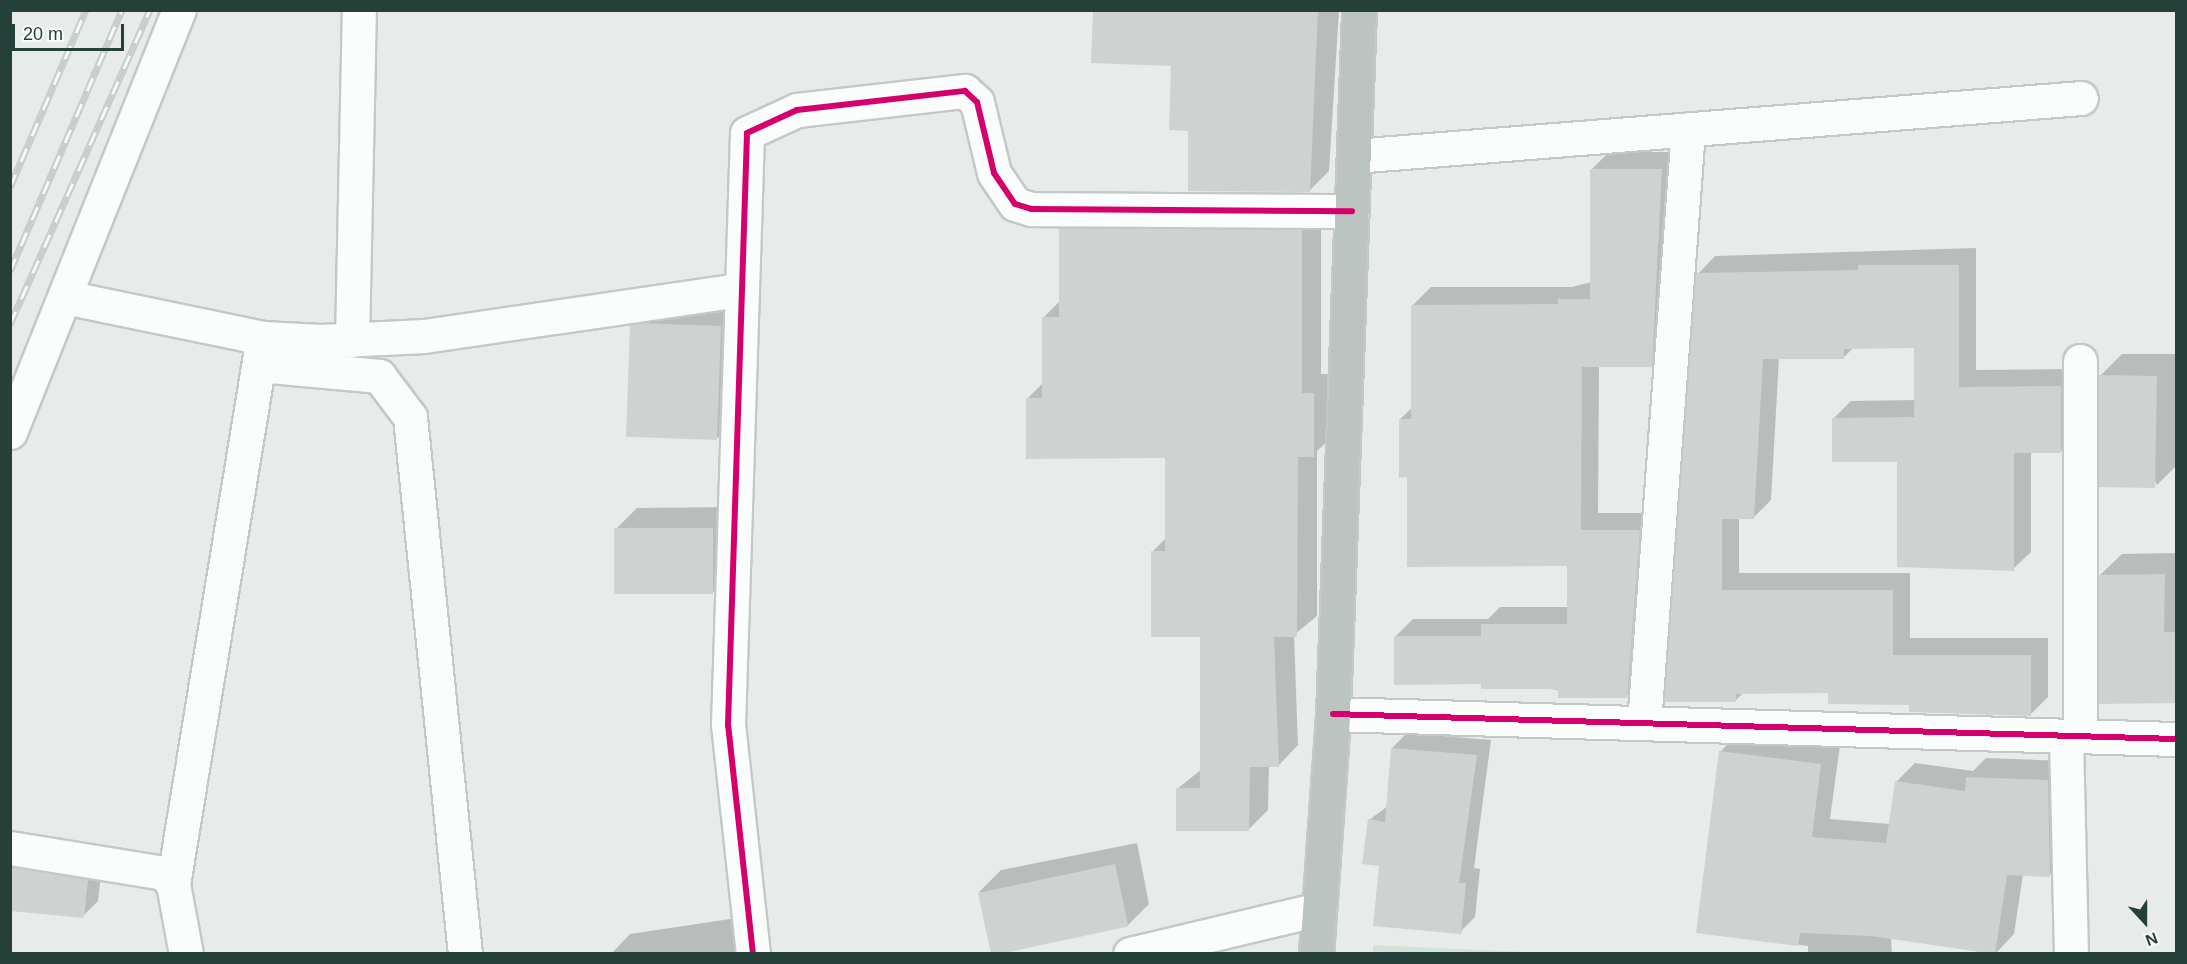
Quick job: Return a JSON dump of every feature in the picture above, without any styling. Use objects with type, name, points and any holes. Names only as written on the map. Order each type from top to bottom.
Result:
[{"type":"highway","points":[[1316,954],[1333,714],[1359,10]]},
{"type":"street","points":[[10,432],[179,10]]},
{"type":"street","points":[[352,340],[359,10]]},
{"type":"street","points":[[753,954],[728,724],[740,290],[747,133],[797,110],[940,90],[965,91],[977,102],[994,173],[1015,204],[1352,211]]},
{"type":"street","points":[[1354,156],[2081,98]]},
{"type":"street","points":[[1644,723],[1688,130]]},
{"type":"street","points":[[261,352],[352,340],[424,336],[740,290]]},
{"type":"street","points":[[64,297],[261,352],[379,376],[410,417],[465,954]]},
{"type":"street","points":[[186,954],[173,884],[261,352]]},
{"type":"street","points":[[2071,954],[2080,361]]},
{"type":"street","points":[[1333,714],[2176,739]]},
{"type":"street","points":[[10,848],[144,867],[164,873],[173,884]]},
{"type":"street","points":[[1130,954],[1319,909]]},
{"type":"green space","points":[[1373,945],[1550,953],[1373,954]]},
{"type":"building","points":[[1093,10],[1318,10],[1310,192],[1188,191],[1188,131],[1169,130],[1171,66],[1091,63]]},
{"type":"building","points":[[1590,169],[1662,169],[1652,367],[1582,367],[1581,530],[1640,530],[1627,698],[1558,698],[1558,689],[1481,689],[1481,684],[1394,685],[1394,636],[1481,636],[1481,624],[1567,624],[1567,566],[1407,567],[1407,477],[1399,478],[1399,419],[1411,419],[1411,305],[1558,304],[1558,299],[1590,299]]},
{"type":"building","points":[[1059,228],[1302,229],[1302,393],[1314,393],[1314,457],[1298,457],[1297,637],[1274,637],[1279,767],[1250,767],[1249,831],[1176,831],[1176,788],[1200,788],[1200,637],[1151,637],[1151,551],[1165,551],[1165,458],[1026,459],[1026,398],[1042,398],[1042,317],[1059,317]]},
{"type":"building","points":[[1858,265],[1959,265],[1959,387],[2061,386],[2061,453],[2014,453],[2014,571],[1897,567],[1897,462],[1832,462],[1832,418],[1914,417],[1914,348],[1844,349],[1844,359],[1763,359],[1754,519],[1722,519],[1722,590],[1893,590],[1893,655],[2031,655],[2031,716],[1909,712],[1909,705],[1828,704],[1828,693],[1736,694],[1736,702],[1664,702],[1696,273],[1858,270]]},
{"type":"building","points":[[630,323],[721,326],[717,440],[626,437]]},
{"type":"building","points":[[2099,375],[2157,376],[2155,488],[2097,487]]},
{"type":"building","points":[[614,528],[713,528],[713,594],[614,594]]},
{"type":"building","points":[[2165,574],[2164,632],[2176,632],[2176,703],[2099,704],[2099,575]]},
{"type":"building","points":[[1391,748],[1477,755],[1459,883],[1466,883],[1461,934],[1373,926],[1379,866],[1362,864],[1368,819],[1385,822]]},
{"type":"building","points":[[1719,751],[1821,764],[1812,837],[1886,843],[1895,781],[1965,791],[1966,777],[2048,780],[2050,877],[2007,875],[1995,954],[1871,936],[1800,933],[1798,946],[1696,933]]},
{"type":"building","points":[[1115,864],[1128,927],[991,954],[978,893]]},
{"type":"building","points":[[10,867],[88,880],[84,918],[10,911]]},
{"type":"railway","points":[[10,187],[86,10]]},
{"type":"railway","points":[[10,271],[122,10]]},
{"type":"railway","points":[[10,324],[150,10]]},
{"type":"cycle path","points":[[753,954],[728,725],[747,133],[797,110],[965,91],[977,102],[994,173],[1015,204],[1031,209],[1352,211]]},
{"type":"cycle path","points":[[1333,714],[2176,739]]}]
